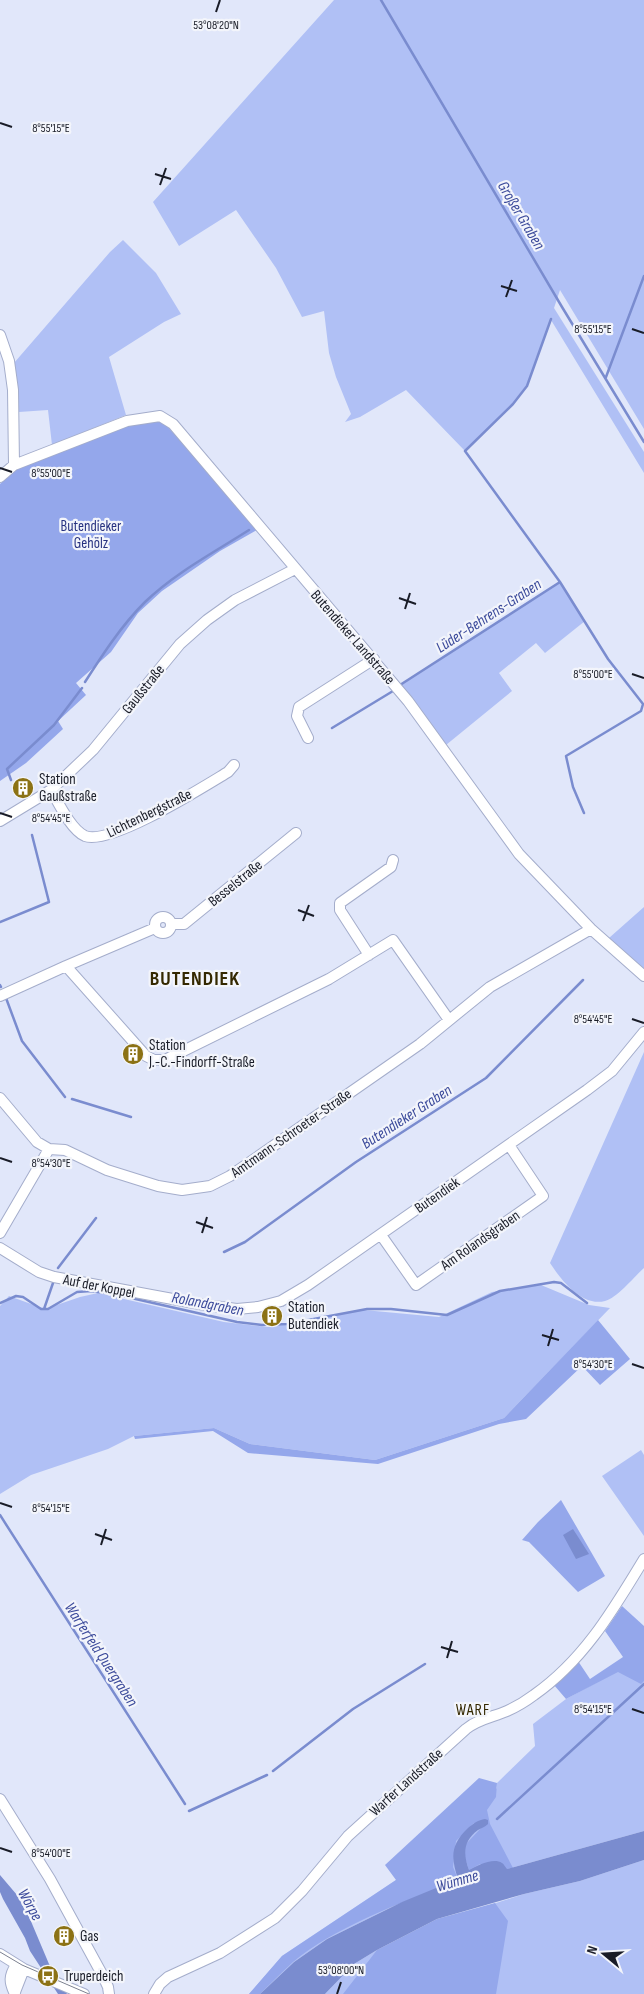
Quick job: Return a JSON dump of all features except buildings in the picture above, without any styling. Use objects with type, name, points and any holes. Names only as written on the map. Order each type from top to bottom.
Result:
[{"type":"street","points":[[0,335],[9,361],[13,383],[14,465]]},
{"type":"street","name":"Butendieker Landstraße","points":[[0,477],[14,465],[127,420],[160,416],[173,424],[408,701],[519,854],[591,929],[644,976]]},
{"type":"street","name":"Gaußstraße","points":[[0,821],[51,790],[93,750],[184,640],[207,620],[234,600],[296,569]]},
{"type":"street","points":[[308,738],[297,716],[299,707],[374,659]]},
{"type":"street","name":"Lichtenbergstraße","points":[[51,790],[75,828],[83,835],[94,838],[127,827],[175,804],[228,772],[234,765]]},
{"type":"street","name":"Besselstraße","points":[[0,996],[155,928],[164,933],[169,930],[171,924],[184,924],[296,833]]},
{"type":"street","points":[[369,954],[340,910],[340,903],[391,867],[393,860]]},
{"type":"street","name":"Amtmann-Schroeter-Straße","points":[[49,1149],[66,1150],[107,1170],[158,1186],[182,1190],[210,1186],[230,1176],[420,1044],[490,987],[591,929]]},
{"type":"street","points":[[66,966],[146,1056],[154,1060],[165,1060],[295,997],[393,940],[449,1020]]},
{"type":"street","name":"Butendiek","points":[[205,1305],[237,1309],[258,1307],[281,1301],[308,1285],[612,1071],[644,1032]]},
{"type":"street","points":[[0,1098],[37,1142],[49,1149],[0,1233]]},
{"type":"street","name":"Am Rolandsgraben","points":[[381,1235],[416,1285],[543,1196],[509,1145]]},
{"type":"street","name":"Auf der Koppel","points":[[0,1248],[39,1272],[54,1277],[205,1305]]},
{"type":"street","name":"Warfer Landstraße","points":[[154,1994],[160,1984],[168,1977],[220,1953],[274,1918],[308,1884],[348,1836],[474,1722],[508,1710],[534,1695],[566,1669],[605,1623],[644,1559]]},
{"type":"street","points":[[0,1798],[50,1879],[103,1976],[108,1987],[108,1994]]},
{"type":"street","points":[[0,1954],[20,1967],[84,1994]]},
{"type":"street","points":[[12,1988],[20,1967]]},
{"type":"shaded area","points":[[334,0],[644,0],[644,429],[560,290],[554,308],[644,452],[644,473],[551,320],[527,386],[513,404],[465,451],[406,390],[360,417],[345,422],[351,414],[336,377],[329,353],[324,311],[302,317],[276,268],[236,210],[179,246],[153,202]]},
{"type":"shaded area","points":[[123,240],[156,273],[181,314],[164,322],[109,357],[126,415],[52,445],[48,410],[19,412],[14,363],[110,252]]},
{"type":"shaded area","points":[[560,582],[585,621],[545,653],[536,643],[499,673],[512,691],[446,745],[400,685]]},
{"type":"shaded area","points":[[644,907],[644,969],[609,938]]},
{"type":"shaded area","points":[[644,1052],[644,1268],[615,1296],[605,1301],[596,1302],[588,1300],[573,1291],[550,1263]]},
{"type":"shaded area","points":[[541,1285],[589,1305],[610,1308],[504,1418],[375,1460],[250,1444],[214,1428],[134,1436],[108,1449],[31,1475],[0,1494],[0,1306],[9,1296],[45,1309],[98,1293],[224,1322],[267,1327],[364,1310],[439,1317],[492,1292]]},
{"type":"shaded area","points":[[641,1450],[644,1455],[644,1536],[602,1476]]},
{"type":"shaded area","points":[[644,1660],[644,1831],[507,1869],[458,1879],[402,1902],[327,1939],[294,1962],[260,1994],[249,1994],[282,1956],[396,1880],[497,1788],[497,1783],[535,1746],[533,1724],[566,1699],[618,1671]]},
{"type":"shaded area","points":[[644,1860],[644,1994],[325,1994],[354,1964],[377,1950],[468,1912],[524,1894],[580,1881]]},
{"type":"green space","name":"Butendieker Gehölz","points":[[161,420],[207,468],[257,530],[220,551],[162,591],[138,613],[111,652],[76,683],[86,695],[58,721],[63,729],[26,763],[0,781],[0,484],[14,470],[128,425]]},
{"type":"green space","points":[[598,1320],[630,1359],[600,1385],[582,1366],[526,1419],[499,1424],[378,1464],[248,1453],[213,1431],[135,1439],[134,1436],[214,1428],[250,1444],[375,1460],[504,1418]]},
{"type":"green space","points":[[561,1500],[605,1576],[578,1592],[529,1542],[522,1540]]},
{"type":"green space","points":[[622,1606],[644,1626],[644,1681],[641,1684],[618,1672],[566,1699],[554,1685],[578,1661],[590,1679],[623,1657],[605,1631]]},
{"type":"green space","points":[[479,1778],[497,1783],[496,1797],[487,1810],[490,1824],[513,1868],[507,1869],[480,1864],[469,1870],[465,1858],[465,1845],[481,1828],[474,1823],[456,1841],[453,1867],[458,1879],[453,1883],[412,1898],[349,1927],[310,1949],[293,1962],[260,1994],[249,1994],[282,1956],[396,1880],[385,1865]]},
{"type":"green space","points":[[495,1903],[508,1921],[496,1994],[343,1994],[377,1950],[437,1919]]},
{"type":"water","points":[[573,1529],[589,1554],[576,1559],[563,1535]]},
{"type":"water","name":"Wümme","points":[[488,1820],[488,1824],[473,1834],[467,1843],[465,1853],[469,1870],[494,1861],[502,1863],[507,1869],[644,1831],[644,1860],[580,1881],[524,1894],[437,1919],[354,1964],[325,1994],[260,1994],[294,1962],[327,1939],[402,1902],[458,1879],[453,1858],[455,1846],[468,1828],[476,1822]]},
{"type":"water","points":[[0,1875],[17,1895],[30,1919],[49,1964],[67,1994],[58,1994],[30,1951],[0,1892]]},
{"type":"waterway","name":"Großer Graben","points":[[381,0],[644,442]]},
{"type":"waterway","points":[[606,377],[644,276]]},
{"type":"waterway","points":[[551,319],[527,386],[513,404],[465,451],[560,582]]},
{"type":"waterway","points":[[85,682],[120,630],[145,602],[169,582],[249,530]]},
{"type":"waterway","name":"Lüder-Behrens-Graben","points":[[400,685],[560,582],[608,659],[643,704],[641,711],[566,756],[573,787],[584,813]]},
{"type":"waterway","points":[[11,780],[7,769],[54,725],[82,688]]},
{"type":"waterway","name":"Lüder-Behrens-Graben","points":[[332,728],[393,691]]},
{"type":"waterway","points":[[0,922],[49,902],[32,835]]},
{"type":"waterway","name":"Butendieker Graben","points":[[224,1252],[245,1242],[356,1162],[486,1078],[583,980]]},
{"type":"waterway","points":[[6,998],[22,1041],[65,1097]]},
{"type":"waterway","points":[[72,1099],[131,1117]]},
{"type":"waterway","points":[[58,1268],[96,1218]]},
{"type":"waterway","name":"Rolandgraben","points":[[0,1303],[16,1296],[23,1297],[41,1309],[48,1309],[77,1292],[91,1291],[118,1295],[237,1322],[262,1325],[287,1324],[367,1309],[391,1309],[447,1315],[500,1291],[554,1282],[561,1283],[587,1303]]},
{"type":"waterway","points":[[44,1309],[53,1283]]},
{"type":"waterway","name":"Warferfeld Quergraben","points":[[0,1515],[185,1804]]},
{"type":"waterway","name":"Warferfeld Quergraben","points":[[273,1771],[353,1709],[425,1664]]},
{"type":"waterway","points":[[497,1819],[644,1684]]},
{"type":"waterway","name":"Warferfeld Quergraben","points":[[189,1811],[267,1775]]},
{"type":"tram line","points":[[0,1952],[22,1965],[89,1994]]},
{"type":"place","name":"Station Gaußstraße","points":[[23,788]]},
{"type":"place","name":"Station J.-C.-Findorff-Straße","points":[[133,1054]]},
{"type":"place","name":"Station Butendiek","points":[[272,1316]]},
{"type":"place","name":"Gas","points":[[64,1936]]},
{"type":"place","name":"Truperdeich","points":[[48,1976]]},
{"type":"district","name":"BUTENDIEK","points":[[195,978]]},
{"type":"district","name":"WARF","points":[[473,1709]]},
{"type":"water label","name":"Wörpe","points":[[31,1904]]}]
